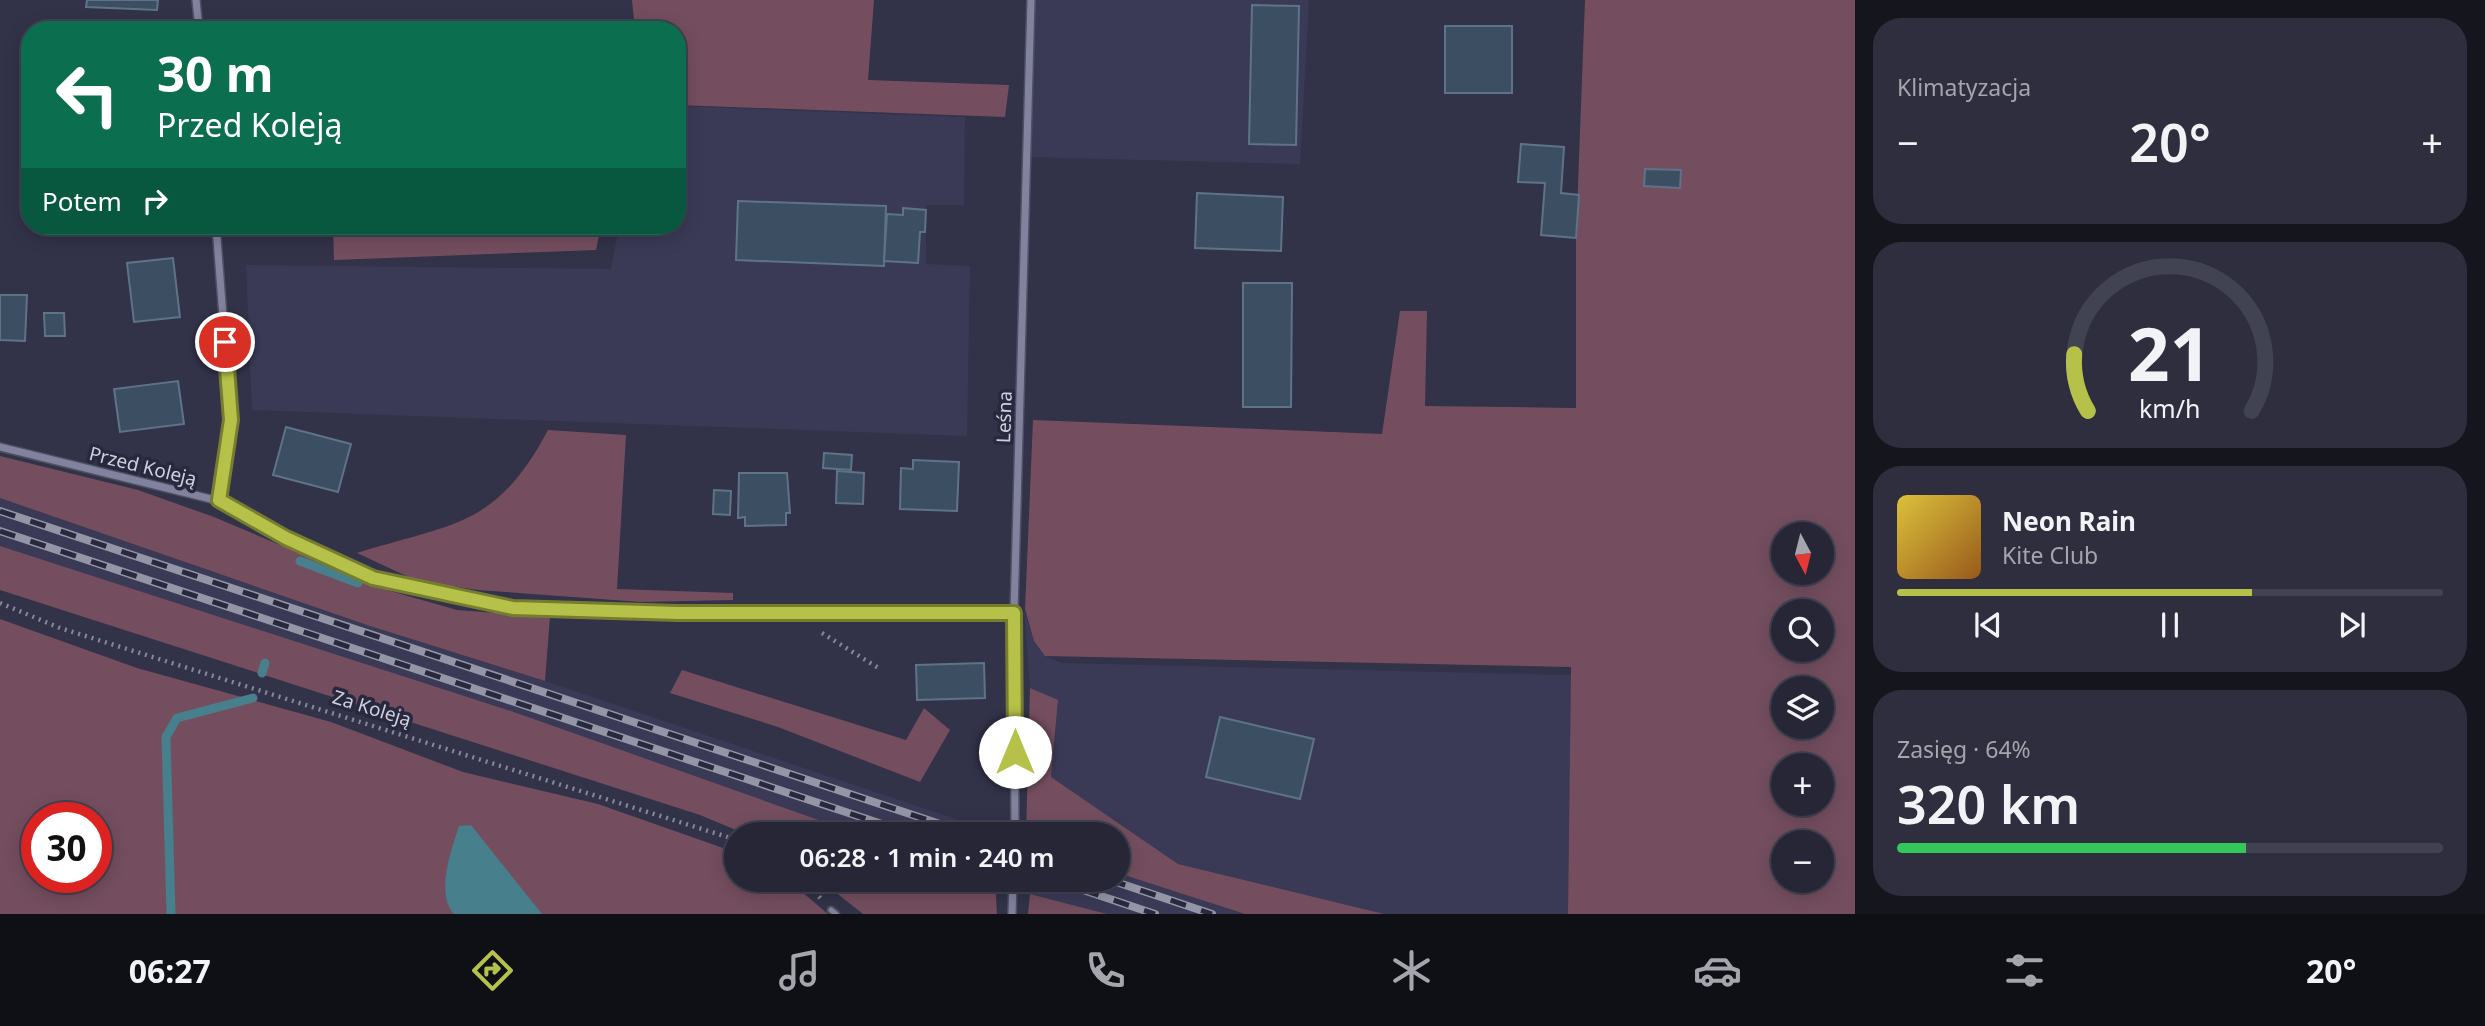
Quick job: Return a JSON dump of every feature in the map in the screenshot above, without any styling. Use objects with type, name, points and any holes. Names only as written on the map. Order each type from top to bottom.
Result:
[{"type":"street","points":[[197,0],[198,21]]},
{"type":"street","name":"Leśna","points":[[1015,822],[1014,613],[1031,0]]},
{"type":"street","points":[[217,235],[231,420],[219,500]]},
{"type":"street","name":"Przed Koleją","points":[[0,447],[219,500],[286,538],[373,578],[513,608],[1014,613]]},
{"type":"street","points":[[1012,914],[1013,892]]},
{"type":"path","name":"Za Koleją","points":[[0,603],[60,628],[724,836]]},
{"type":"path","points":[[789,612],[880,669]]},
{"type":"shaded area","points":[[632,0],[874,0],[868,80],[1009,85],[1005,117],[686,105],[686,21],[634,21]]},
{"type":"shaded area","points":[[1035,0],[1309,0],[1300,164],[1027,157]]},
{"type":"shaded area","points":[[1585,0],[1855,0],[1855,914],[1568,914],[1571,667],[1045,656],[1034,641],[1025,609],[1033,420],[1382,434],[1400,311],[1427,311],[1425,406],[1576,408],[1576,238]]},
{"type":"shaded area","points":[[686,106],[965,117],[964,205],[926,205],[926,264],[970,266],[967,436],[252,410],[246,265],[611,269],[617,235],[686,235]]},
{"type":"shaded area","points":[[333,235],[599,235],[596,250],[334,260]]},
{"type":"shaded area","points":[[548,430],[626,435],[617,589],[733,593],[733,600],[641,602],[478,590],[417,581],[357,553],[446,527],[490,504],[510,486],[529,462]]},
{"type":"shaded area","points":[[0,456],[138,490],[214,517],[387,590],[457,610],[550,617],[545,681],[367,625],[0,498]]},
{"type":"shaded area","points":[[0,498],[367,625],[545,681],[964,822],[822,822],[514,712],[0,546]]},
{"type":"shaded area","points":[[0,546],[514,712],[824,822],[724,822],[724,825],[700,815],[0,590]]},
{"type":"shaded area","points":[[1024,609],[1034,641],[1045,656],[1062,663],[1571,675],[1568,914],[1384,914],[1178,864],[1130,831],[1130,822],[1117,822],[1051,777],[1058,701],[1030,688]]},
{"type":"shaded area","points":[[0,619],[137,668],[331,722],[463,772],[598,804],[724,848],[724,892],[802,892],[828,914],[0,914]]},
{"type":"shaded area","points":[[682,670],[906,740],[924,708],[950,730],[920,782],[778,727],[670,693]]},
{"type":"shaded area","points":[[1030,688],[1058,700],[1051,777],[1117,822],[1026,822]]},
{"type":"shaded area","points":[[471,825],[542,914],[454,914],[446,895],[447,871],[459,826]]},
{"type":"shaded area","points":[[1130,831],[1178,864],[1384,914],[1245,914],[1130,877]]},
{"type":"shaded area","points":[[1130,877],[1245,914],[1107,914],[1026,892],[1130,892]]},
{"type":"shaded area","points":[[835,892],[996,892],[997,914],[863,914]]},
{"type":"shaded area","points":[[1030,894],[1107,914],[1028,914]]},
{"type":"building","points":[[87,0],[158,0],[157,10],[86,7]]},
{"type":"building","points":[[1252,5],[1299,6],[1296,145],[1249,144]]},
{"type":"building","points":[[1445,26],[1512,26],[1512,93],[1445,93]]},
{"type":"building","points":[[1521,144],[1564,147],[1561,193],[1579,195],[1576,238],[1541,235],[1545,183],[1518,182]]},
{"type":"building","points":[[1645,169],[1681,170],[1680,188],[1644,186]]},
{"type":"building","points":[[1197,193],[1283,197],[1281,251],[1195,248]]},
{"type":"building","points":[[738,201],[886,206],[884,266],[736,260]]},
{"type":"building","points":[[903,208],[926,210],[925,232],[920,232],[918,263],[884,261],[887,214],[903,215]]},
{"type":"building","points":[[173,258],[180,317],[134,322],[127,263]]},
{"type":"building","points":[[1243,283],[1292,283],[1291,407],[1243,407]]},
{"type":"building","points":[[0,295],[27,295],[25,341],[0,340]]},
{"type":"building","points":[[44,313],[64,313],[65,336],[45,336]]},
{"type":"building","points":[[178,381],[184,424],[120,432],[114,389]]},
{"type":"building","points":[[286,427],[351,444],[338,492],[273,475]]},
{"type":"building","points":[[824,453],[852,455],[851,470],[823,468]]},
{"type":"building","points":[[913,460],[959,462],[957,511],[900,509],[901,468],[913,469]]},
{"type":"building","points":[[837,471],[864,473],[863,504],[836,503]]},
{"type":"building","points":[[739,473],[787,473],[790,513],[786,513],[786,525],[745,526],[745,517],[738,518]]},
{"type":"building","points":[[714,490],[731,491],[730,515],[713,514]]},
{"type":"building","points":[[984,663],[985,698],[917,700],[916,665]]},
{"type":"building","points":[[1220,717],[1314,739],[1300,799],[1206,777]]},
{"type":"waterway","points":[[300,561],[358,583]]},
{"type":"waterway","points":[[262,673],[265,663]]},
{"type":"waterway","points":[[171,914],[166,737],[177,718],[253,698]]},
{"type":"railway","points":[[0,511],[934,822]]},
{"type":"railway","points":[[0,531],[876,822]]},
{"type":"railway","points":[[1130,887],[1212,914]]},
{"type":"railway","points":[[1089,892],[1155,914]]},
{"type":"route","points":[[225,342],[231,420],[219,500],[286,538],[373,578],[513,608],[678,613],[1014,613],[1015,752]]}]
